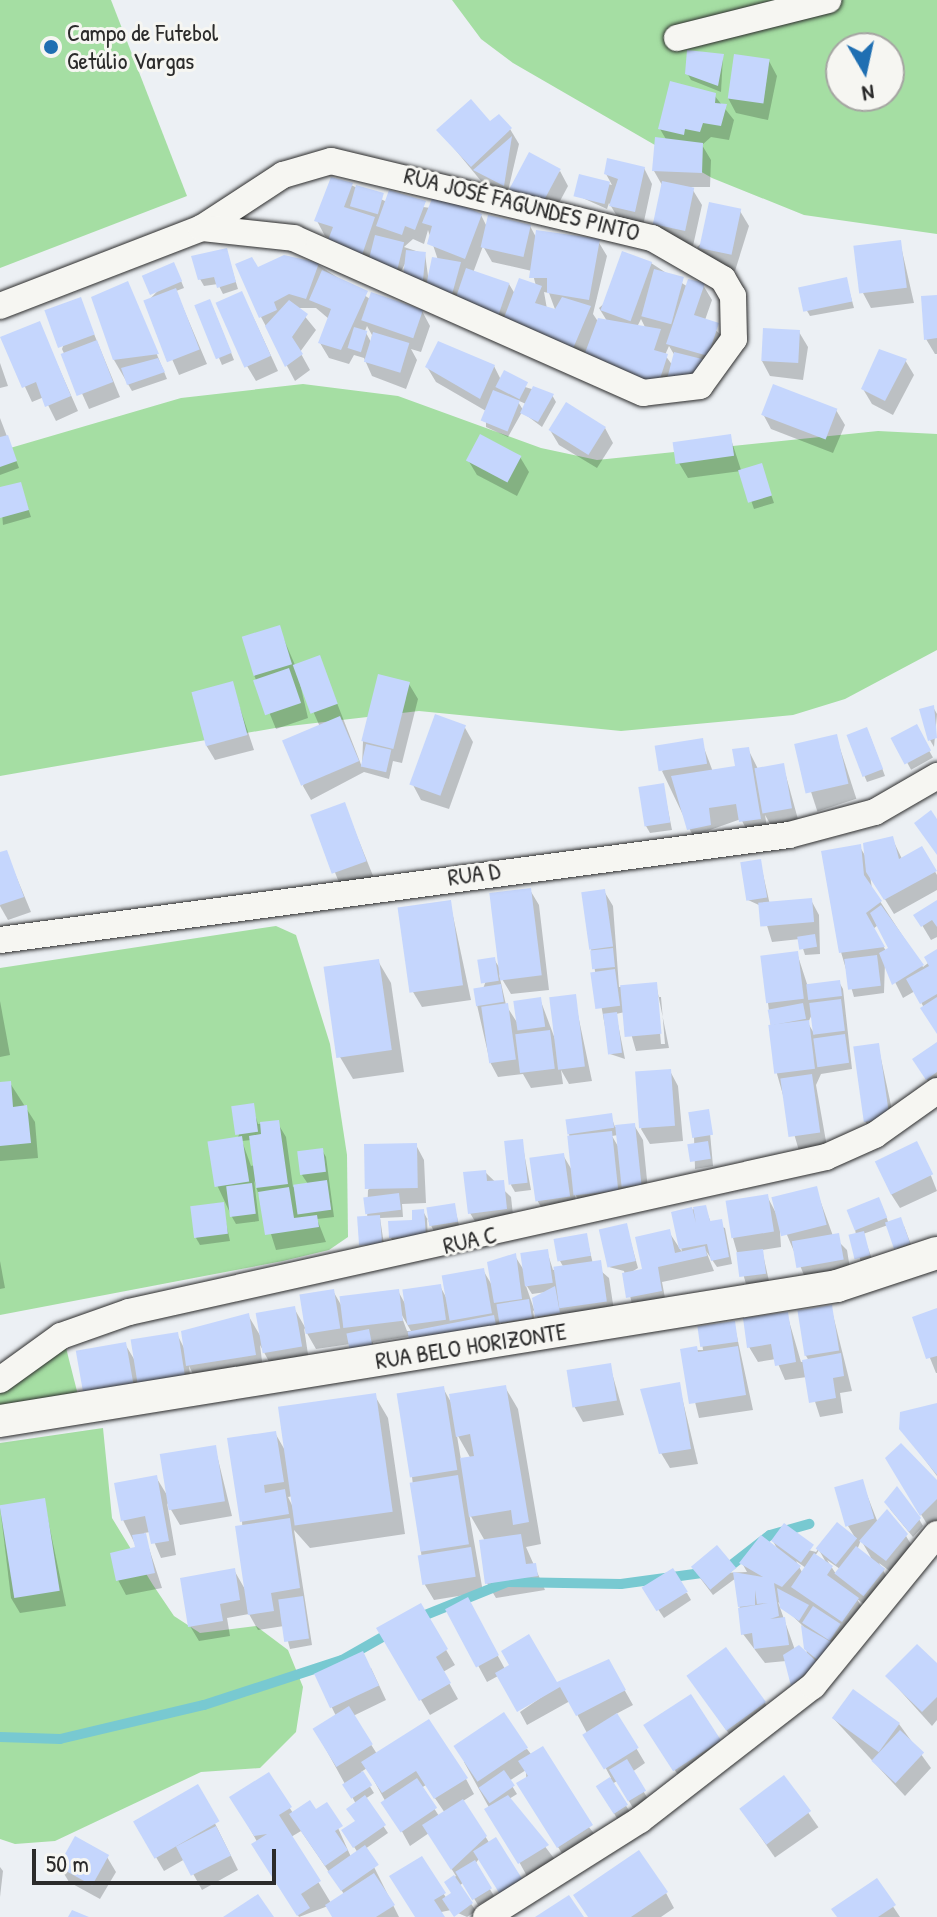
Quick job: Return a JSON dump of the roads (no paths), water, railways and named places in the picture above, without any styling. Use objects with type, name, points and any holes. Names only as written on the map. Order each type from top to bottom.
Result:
[{"type":"street","points":[[677,38],[828,0]]},
{"type":"street","name":"RUA JOSÉ FAGUNDES PINTO","points":[[0,306],[202,228],[307,166],[331,161],[404,173],[628,230],[682,252],[723,279],[733,296],[734,339],[700,386],[643,393],[294,238],[202,228]]},
{"type":"street","name":"RUA D","points":[[0,940],[789,835],[875,812],[937,776]]},
{"type":"street","name":"RUA C","points":[[0,1380],[61,1336],[129,1312],[826,1157],[875,1135],[937,1091]]},
{"type":"street","name":"RUA BELO HORIZONTE","points":[[0,1421],[837,1286],[937,1253]]},
{"type":"street","points":[[486,1917],[640,1820],[813,1686],[937,1534]]},
{"type":"waterway","points":[[725,1570],[770,1535],[809,1524]]},
{"type":"waterway","points":[[418,1618],[507,1582],[621,1584],[709,1572]]},
{"type":"waterway","points":[[0,1737],[60,1739],[204,1705],[342,1660],[393,1631]]},
{"type":"place","name":"Campo de Futebol Getúlio Vargas","points":[[51,47]]}]
